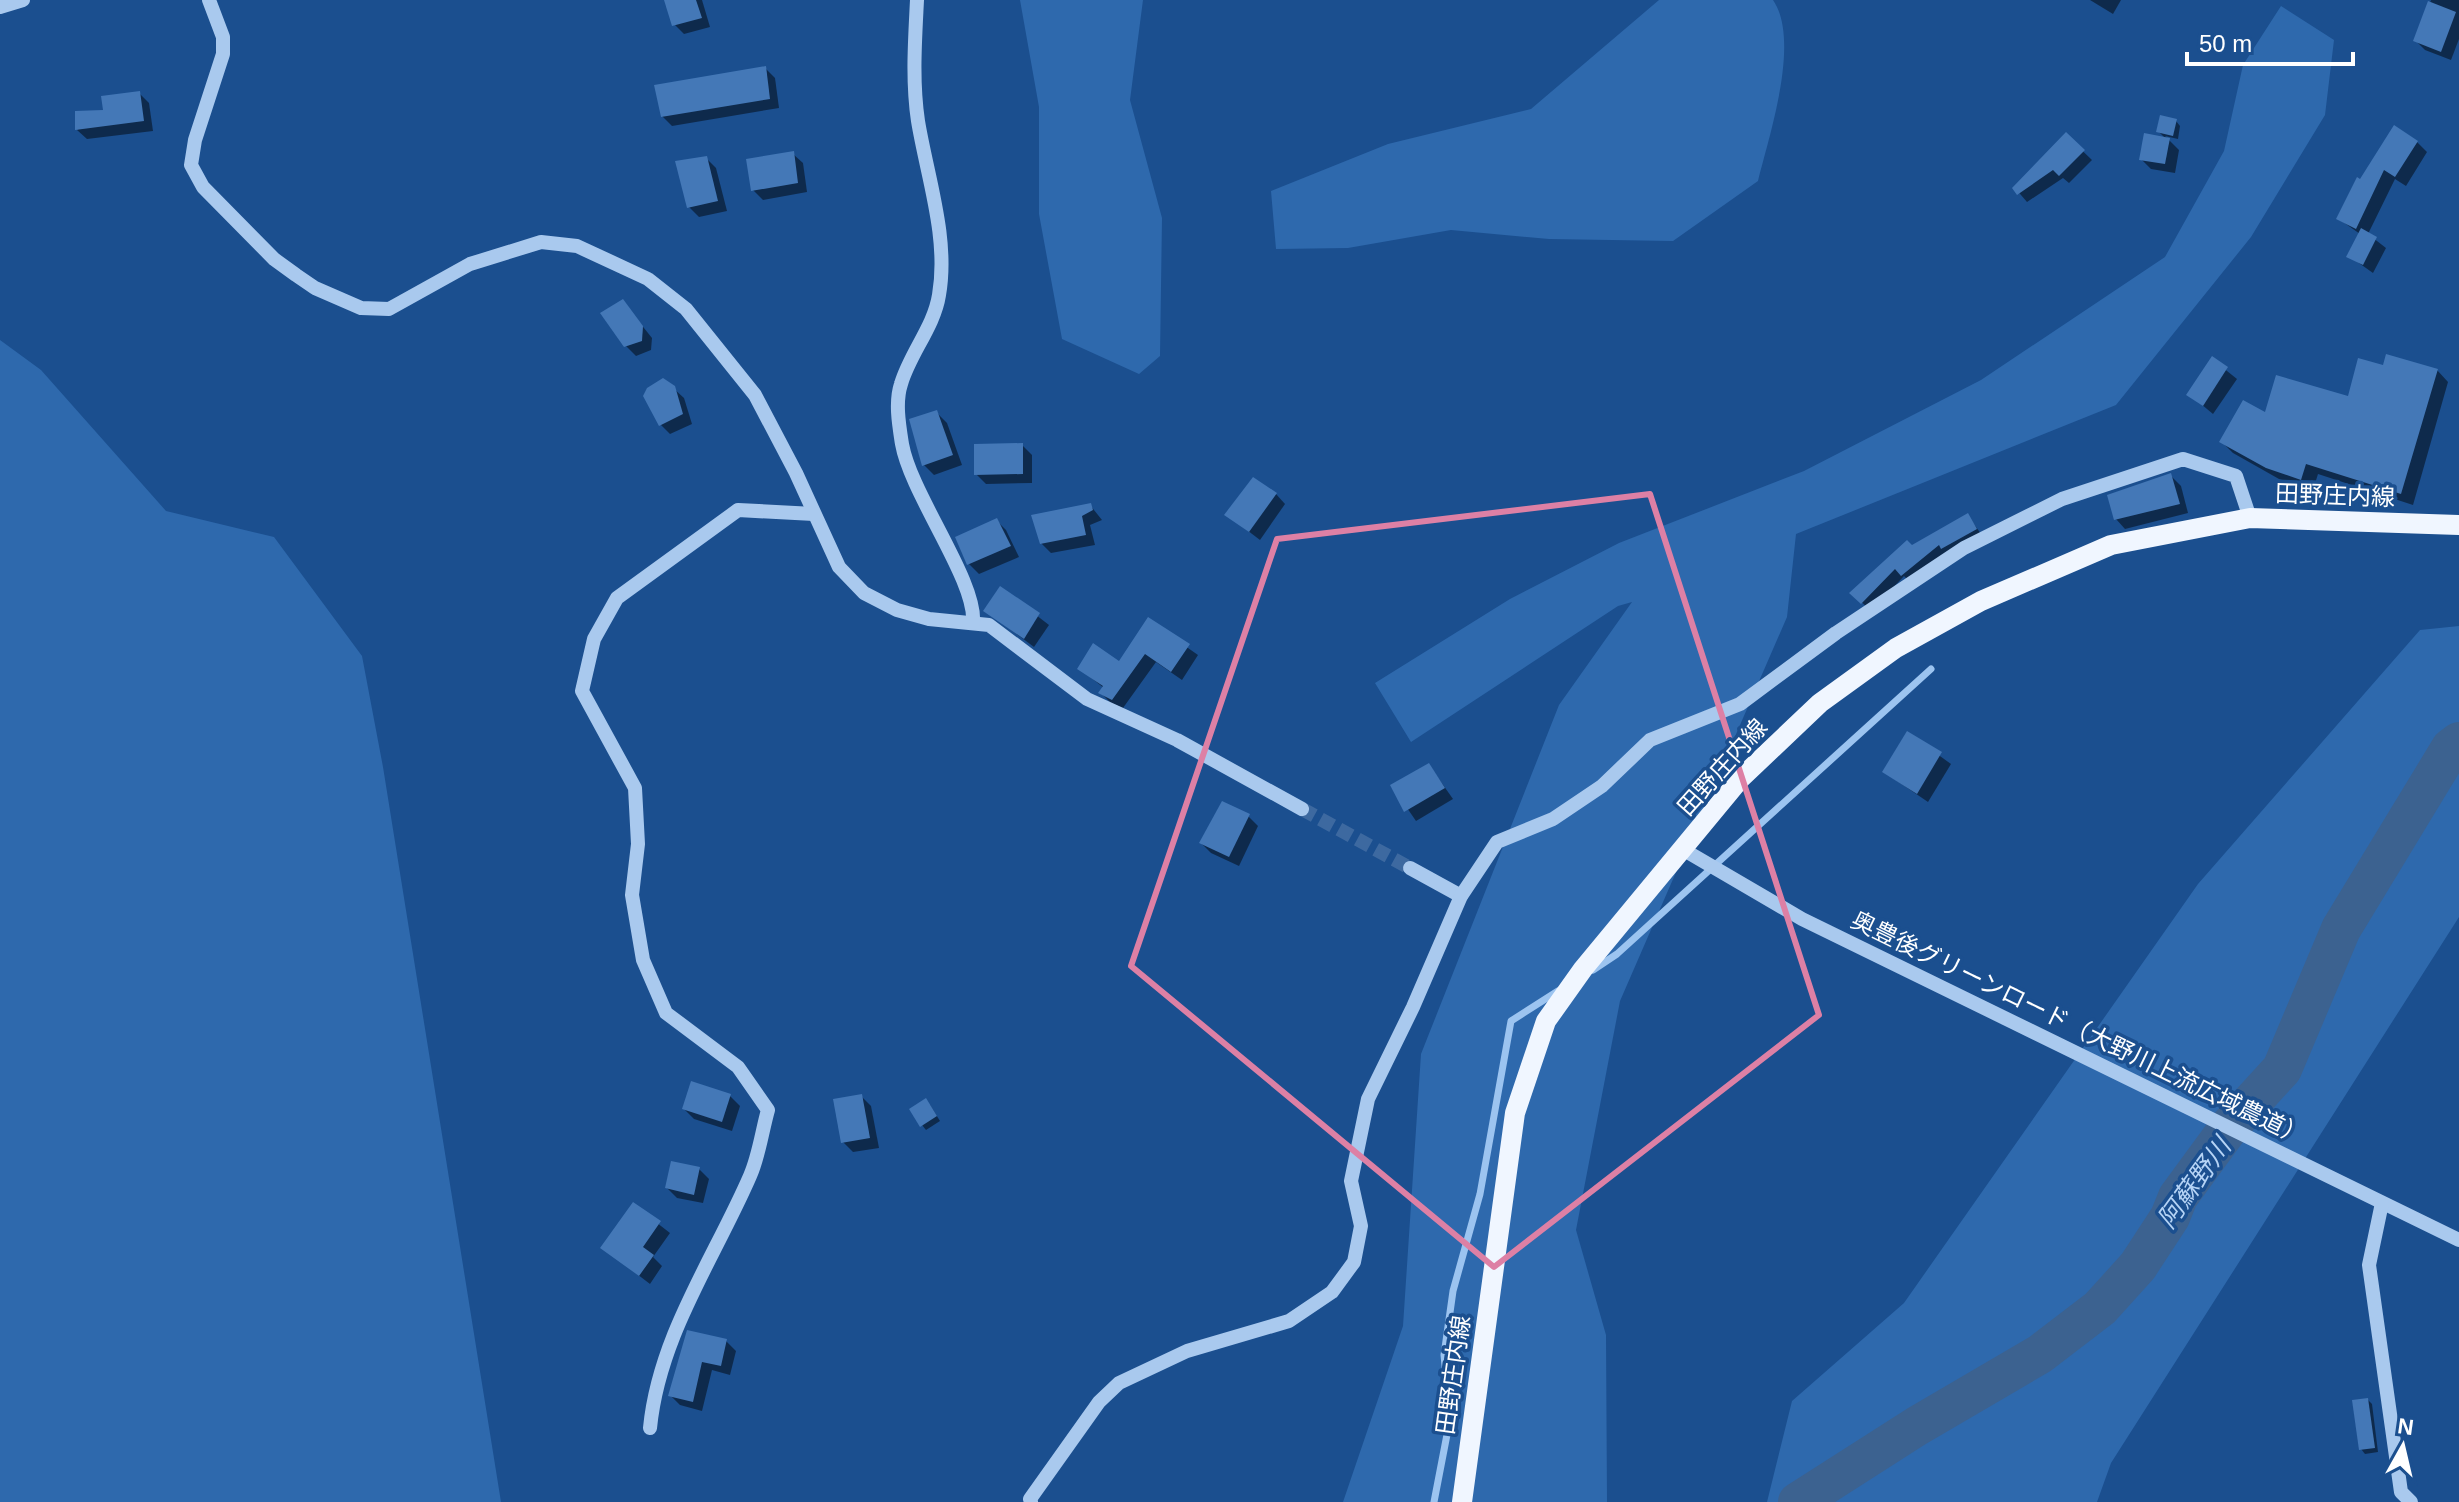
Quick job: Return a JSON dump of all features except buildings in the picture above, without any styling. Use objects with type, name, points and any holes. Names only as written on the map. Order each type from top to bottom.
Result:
[{"type":"main road","name":"田野庄内線","points":[[1462,1502],[1519,1100],[1546,1021],[1583,969],[1741,778],[1820,703],[1896,648],[1981,601],[2111,545],[2250,518],[2459,525]]},
{"type":"street","points":[[0,7],[23,0]]},
{"type":"street","points":[[209,0],[223,37],[223,54],[195,140],[191,165],[203,187],[274,259],[315,288],[361,308],[381,310],[399,305],[470,264],[522,246],[560,243],[595,252],[648,279],[686,309],[759,403],[839,567],[864,593],[897,610],[929,619],[973,623],[999,631],[1087,699],[1177,740],[1302,809]]},
{"type":"street","points":[[917,0],[915,73],[918,118],[939,241],[940,282],[931,319],[900,385],[898,406],[903,447],[915,483],[963,583],[973,608],[973,623]]},
{"type":"street","points":[[1031,1502],[1030,1499],[1099,1402],[1119,1383],[1187,1351],[1289,1321],[1332,1292],[1354,1262],[1361,1226],[1351,1181],[1368,1099],[1413,1007],[1461,896],[1497,842],[1553,819],[1602,786],[1650,740],[1740,704],[1836,633],[1964,548],[2062,499],[2183,459],[2236,476],[2250,518]]},
{"type":"street","points":[[650,1428],[654,1389],[664,1356],[751,1173],[768,1110],[738,1067],[666,1013],[643,960],[632,895],[638,844],[635,788],[582,691],[594,639],[617,598],[738,510],[814,514]]},
{"type":"street","name":"奥豊後グリーンロード（大野川上流広域農道）","points":[[1684,850],[1802,919],[2459,1240]]},
{"type":"street","points":[[1410,868],[1461,896]]},
{"type":"street","points":[[2382,1203],[2369,1265],[2401,1492],[2411,1502]]},
{"type":"highlighted area","points":[[1650,494],[1819,1015],[1494,1267],[1131,966],[1277,539]]},
{"type":"shaded area","points":[[1020,0],[1143,0],[1130,100],[1162,218],[1160,356],[1139,374],[1062,339],[1039,214],[1039,107]]},
{"type":"shaded area","points":[[1659,0],[1773,0],[1781,18],[1784,39],[1780,89],[1758,181],[1673,241],[1549,239],[1451,230],[1348,248],[1276,249],[1271,191],[1388,144],[1531,109]]},
{"type":"shaded area","points":[[2281,6],[2334,40],[2325,115],[2251,237],[2116,405],[1796,534],[1787,617],[1620,1001],[1576,1230],[1606,1335],[1607,1502],[1343,1502],[1403,1326],[1421,1054],[1559,705],[1632,602],[1618,606],[1411,742],[1375,683],[1510,599],[1619,543],[1804,471],[1981,380],[2165,257],[2224,151],[2243,65]]},
{"type":"shaded area","points":[[0,340],[41,370],[166,511],[274,537],[362,656],[383,767],[501,1502],[0,1502]]},
{"type":"shaded area","points":[[2459,626],[2459,917],[2111,1463],[2097,1502],[1767,1502],[1792,1401],[1904,1303],[2198,884],[2420,630]]},
{"type":"waterway","points":[[1593,970],[1617,954],[1931,669]]},
{"type":"waterway","name":"阿蘇野川","points":[[1798,1502],[1917,1426],[2040,1354],[2100,1308],[2138,1266],[2170,1217],[2178,1197],[2230,1126],[2282,1069],[2341,929],[2451,748],[2459,742]]},
{"type":"waterway","points":[[1434,1502],[1450,1419],[1444,1355],[1453,1291],[1480,1194],[1511,1021],[1558,991]]},
{"type":"tunnel","points":[[1302,809],[1410,868]]}]
